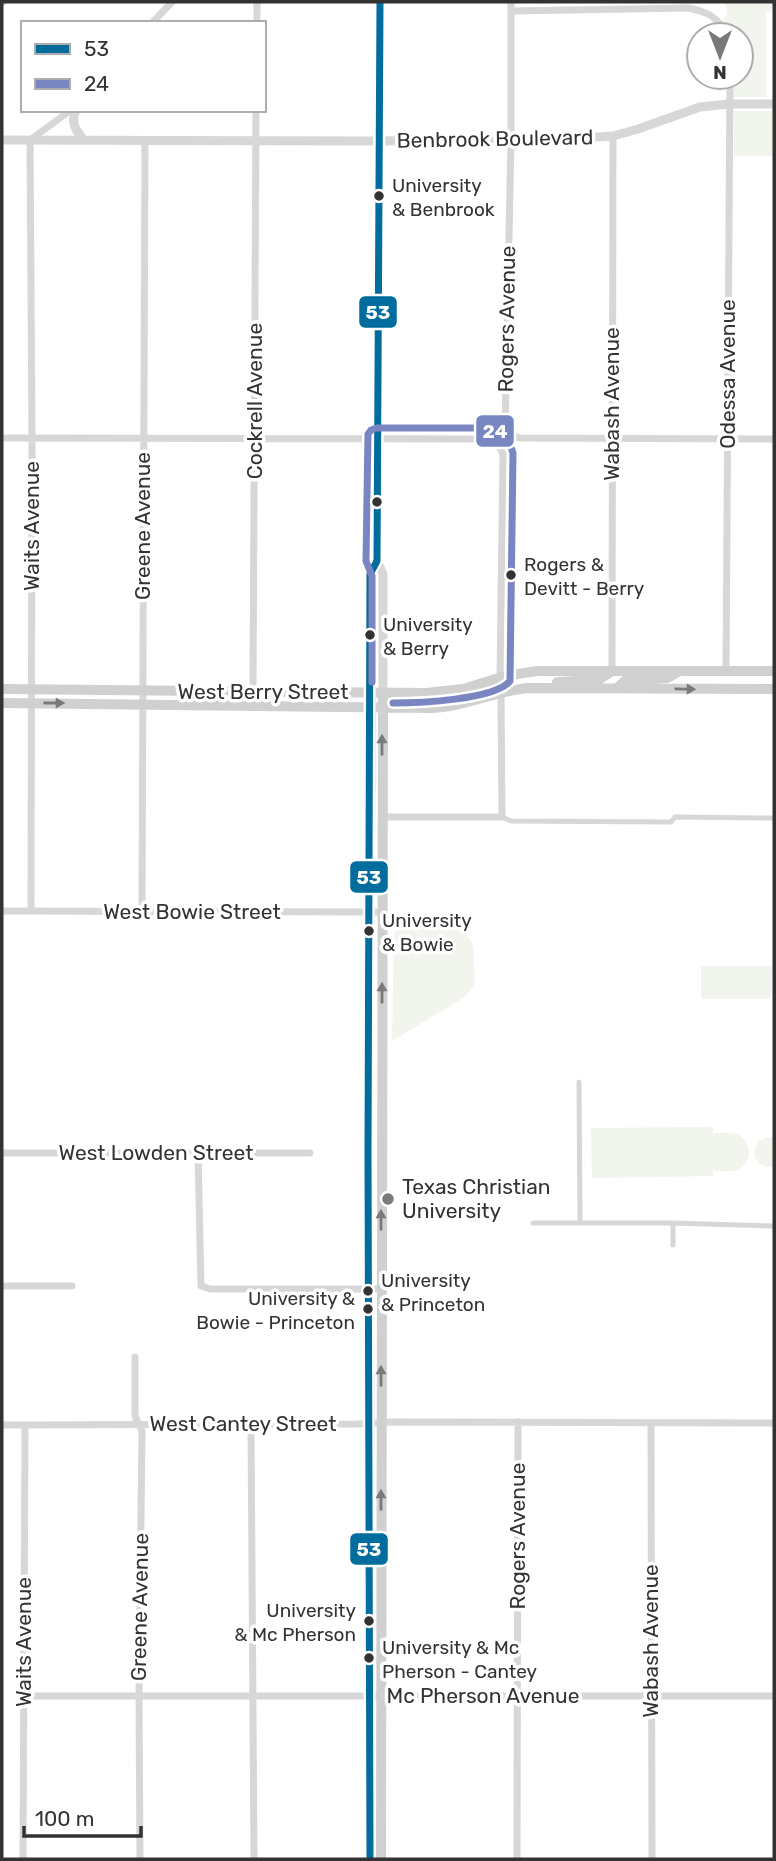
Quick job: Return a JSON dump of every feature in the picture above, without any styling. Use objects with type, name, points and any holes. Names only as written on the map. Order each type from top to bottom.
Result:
[{"type":"main road","name":"West Berry Street","points":[[2,689],[426,692],[454,690],[499,677],[537,671],[774,671]]},
{"type":"main road","points":[[540,688],[555,682],[598,680],[612,671]]},
{"type":"main road","points":[[617,688],[626,680],[667,678],[678,672]]},
{"type":"main road","points":[[445,706],[466,696],[494,688],[499,677]]},
{"type":"main road","name":"West Berry Street","points":[[2,703],[430,708],[469,702],[519,689],[774,689]]},
{"type":"main road","points":[[209,705],[218,700],[246,697],[253,692]]},
{"type":"main road","points":[[371,692],[368,1289],[376,1423]]},
{"type":"main road","points":[[370,1859],[375,1696],[376,1423],[381,1289],[383,693]]},
{"type":"main road","points":[[375,1696],[381,1859]]},
{"type":"street","points":[[154,21],[172,2]]},
{"type":"street","points":[[257,2],[257,21]]},
{"type":"street","points":[[380,2],[377,561],[383,573],[383,693]]},
{"type":"street","name":"Rogers Avenue","points":[[511,2],[504,426],[508,435],[519,438],[612,438]]},
{"type":"street","points":[[511,11],[688,8],[704,11],[718,21]]},
{"type":"street","name":"Odessa Avenue","points":[[726,672],[729,91]]},
{"type":"street","name":"Benbrook Boulevard","points":[[2,140],[379,141],[580,138],[613,136],[700,107],[774,104]]},
{"type":"street","points":[[30,140],[70,112]]},
{"type":"street","points":[[73,112],[77,133],[84,140]]},
{"type":"street","name":"Cockrell Avenue","points":[[253,692],[256,112]]},
{"type":"street","name":"Wabash Avenue","points":[[612,671],[613,136]]},
{"type":"street","name":"Waits Avenue","points":[[30,140],[31,911]]},
{"type":"street","name":"Greene Avenue","points":[[142,911],[145,140]]},
{"type":"street","points":[[2,438],[493,440],[503,454],[499,677],[502,817]]},
{"type":"street","points":[[612,438],[774,439]]},
{"type":"street","points":[[371,692],[370,574],[377,561]]},
{"type":"street","points":[[382,817],[502,817],[511,821],[594,822],[671,822],[675,817],[774,818]]},
{"type":"street","name":"West Bowie Street","points":[[2,911],[382,912]]},
{"type":"street","points":[[579,1082],[580,1223]]},
{"type":"street","name":"West Lowden Street","points":[[2,1153],[310,1153]]},
{"type":"street","points":[[198,1153],[202,1287],[381,1289]]},
{"type":"street","points":[[533,1223],[774,1226]]},
{"type":"street","points":[[673,1223],[673,1245]]},
{"type":"street","points":[[2,1286],[72,1286]]},
{"type":"street","name":"Greene Avenue","points":[[135,1357],[135,1416],[142,1431],[140,1859]]},
{"type":"street","name":"Rogers Avenue","points":[[517,1859],[518,1423]]},
{"type":"street","name":"Wabash Avenue","points":[[651,1423],[652,1859]]},
{"type":"street","name":"West Cantey Street","points":[[2,1425],[774,1423]]},
{"type":"street","points":[[251,1425],[254,1859]]},
{"type":"street","name":"Waits Avenue","points":[[23,1859],[25,1426]]},
{"type":"street","name":"Mc Pherson Avenue","points":[[24,1696],[774,1696]]},
{"type":"shaded area","points":[[724,2],[774,2],[774,11],[766,12],[766,97],[733,97],[733,91],[755,91],[755,21],[722,21],[727,14]]},
{"type":"shaded area","points":[[734,111],[774,111],[774,156],[734,156]]},
{"type":"shaded area","points":[[401,924],[440,925],[464,933],[473,947],[475,980],[473,987],[463,998],[392,1041],[394,934]]},
{"type":"shaded area","points":[[701,966],[772,966],[771,999],[701,999]]},
{"type":"shaded area","points":[[713,1127],[713,1133],[736,1134],[746,1141],[749,1152],[742,1167],[734,1171],[714,1171],[713,1176],[592,1178],[591,1128]]},
{"type":"shaded area","points":[[774,1137],[774,1167],[759,1163],[754,1151],[758,1141]]},
{"type":"transit line","name":"53","points":[[370,1859],[370,574],[377,561],[380,2]]},
{"type":"transit line","name":"24","points":[[372,682],[372,576],[366,561],[368,434],[377,428],[485,428],[495,431],[503,436],[513,453],[510,681],[502,687],[473,696],[393,703]]},
{"type":"place","name":"University & Benbrook","points":[[379,196]]},
{"type":"place","name":"Rogers & Devitt - Berry","points":[[511,575]]},
{"type":"place","name":"University & Berry","points":[[370,635]]},
{"type":"place","name":"University & Bowie","points":[[369,931]]},
{"type":"place","name":"Texas Christian University","points":[[388,1199]]},
{"type":"place","name":"University & Princeton","points":[[368,1291]]},
{"type":"place","name":"University & Bowie - Princeton","points":[[368,1309]]},
{"type":"place","name":"University & Mc Pherson","points":[[369,1621]]},
{"type":"place","name":"University & Mc Pherson - Cantey","points":[[369,1658]]}]
